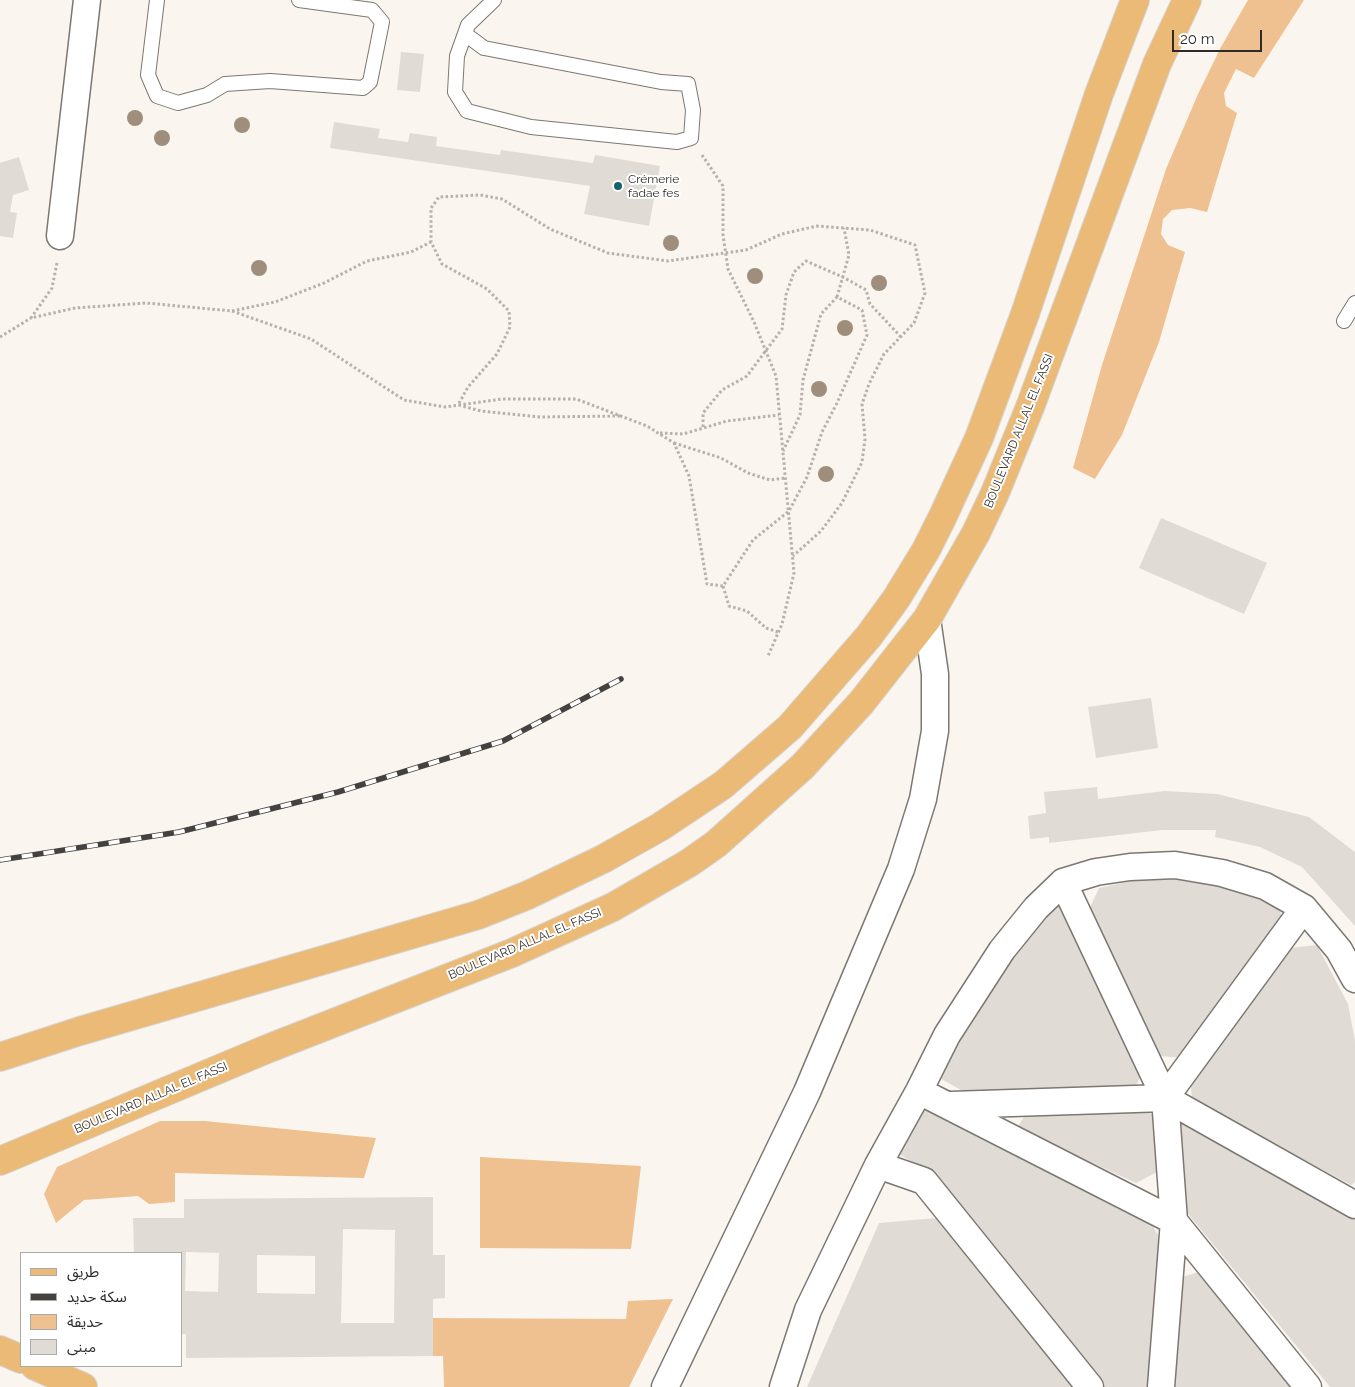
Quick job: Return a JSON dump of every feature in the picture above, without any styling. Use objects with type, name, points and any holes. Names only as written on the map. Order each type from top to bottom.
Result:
[{"type":"main road","points":[[0,1057],[80,1031],[468,918],[528,895],[603,859],[660,827],[723,785],[790,727],[869,636],[896,599],[926,550],[943,516],[979,438],[1025,314],[1099,94],[1135,0]]},
{"type":"main road","name":"BOULEVARD ALLAL EL FASSI","points":[[0,1161],[266,1048],[555,934],[650,886],[716,844],[796,773],[861,703],[927,619],[976,533],[1014,450],[1156,64],[1187,0]]},
{"type":"main road","points":[[0,1350],[20,1359]]},
{"type":"main road","points":[[38,1367],[83,1387]]},
{"type":"street","points":[[60,236],[87,0]]},
{"type":"street","points":[[665,1387],[807,1092],[901,869],[923,799],[935,731],[935,674],[927,619]]},
{"type":"street","points":[[784,1387],[808,1310],[878,1165],[919,1091],[947,1035],[1002,950],[1036,908],[1063,882],[1096,872],[1130,867],[1175,865],[1222,873],[1265,886],[1304,908],[1339,950],[1355,979]]},
{"type":"street","points":[[1063,882],[1165,1098],[1174,1221],[1161,1387]]},
{"type":"street","points":[[1165,1098],[1304,908]]},
{"type":"street","points":[[919,1091],[1174,1221],[1308,1387]]},
{"type":"street","points":[[947,1105],[1165,1098],[1355,1205]]},
{"type":"street","points":[[878,1165],[924,1181],[1090,1387]]},
{"type":"lane","points":[[157,0],[148,75],[157,96],[178,102],[207,96],[225,84],[270,81],[363,88],[370,82],[382,22],[372,10],[299,0]]},
{"type":"lane","points":[[465,34],[484,48],[661,82],[688,84],[693,110],[691,138],[677,142],[531,127],[467,111],[455,92],[457,56],[468,25],[494,0]]},
{"type":"lane","points":[[1344,321],[1355,303]]},
{"type":"path","points":[[691,138],[723,186],[723,235],[728,269],[776,376],[794,573],[778,632],[768,656]]},
{"type":"path","points":[[458,405],[468,387],[497,354],[510,327],[509,311],[487,289],[442,264],[431,242],[431,208],[439,197],[480,194],[502,199],[550,229],[608,253],[668,261],[746,250],[782,234],[817,226],[870,230],[915,245],[926,293],[914,323],[884,354],[864,398],[862,404],[865,439],[862,462],[842,503],[821,531],[793,556]]},
{"type":"path","points":[[783,451],[800,415],[803,380],[821,314],[838,297],[848,256],[844,228]]},
{"type":"path","points":[[31,318],[52,288],[59,254],[60,236]]},
{"type":"path","points":[[232,311],[275,302],[324,282],[367,261],[411,252],[431,242]]},
{"type":"path","points":[[703,427],[703,413],[722,390],[748,376],[782,329],[786,295],[794,272],[806,262],[843,277],[866,290],[870,304],[900,337]]},
{"type":"path","points":[[778,632],[766,628],[747,611],[729,606],[723,586],[753,540],[789,511],[807,477],[822,432],[867,335],[862,310],[838,297]]},
{"type":"path","points":[[0,337],[31,318],[75,308],[146,303],[232,311],[311,339],[404,400],[445,406],[502,399],[576,399],[647,426],[674,443],[721,458],[748,474],[770,480],[786,478]]},
{"type":"path","points":[[458,405],[481,411],[540,417],[620,416]]},
{"type":"path","points":[[658,433],[683,434],[727,420],[780,415]]},
{"type":"path","points":[[674,443],[689,476],[707,584],[723,586]]},
{"type":"green space","points":[[1248,0],[1304,0],[1254,78],[1236,69],[1224,93],[1226,106],[1237,113],[1207,212],[1190,208],[1172,210],[1163,219],[1161,234],[1168,245],[1185,252],[1159,342],[1122,435],[1095,479],[1073,468],[1102,365],[1166,169],[1198,94],[1221,47]]},
{"type":"green space","points":[[160,1121],[205,1121],[376,1138],[364,1178],[175,1173],[175,1202],[149,1204],[138,1196],[84,1200],[56,1223],[44,1194],[57,1167]]},
{"type":"green space","points":[[480,1157],[641,1166],[631,1249],[480,1248]]},
{"type":"green space","points":[[673,1299],[629,1387],[444,1387],[443,1356],[433,1356],[433,1318],[626,1319],[628,1301]]},
{"type":"building","points":[[401,52],[424,54],[420,92],[397,90]]},
{"type":"building","points":[[334,122],[380,129],[378,138],[408,142],[410,133],[437,137],[436,146],[500,155],[501,150],[593,163],[595,155],[660,166],[649,226],[584,214],[590,186],[330,148]]},
{"type":"building","points":[[19,157],[29,190],[13,195],[10,212],[17,213],[13,238],[0,236],[0,163]]},
{"type":"building","points":[[1161,518],[1267,563],[1244,614],[1139,568]]},
{"type":"building","points":[[1151,698],[1158,748],[1096,758],[1088,707]]},
{"type":"building","points":[[1097,787],[1098,799],[1165,791],[1217,794],[1309,817],[1355,852],[1355,926],[1302,867],[1260,847],[1215,837],[1216,830],[1162,830],[1049,843],[1049,837],[1030,839],[1028,816],[1046,813],[1044,792]]},
{"type":"building","points":[[1155,876],[1232,886],[1280,910],[1283,925],[1184,1058],[1160,1056],[1089,910],[1099,888]]},
{"type":"building","points":[[1059,904],[1143,1071],[1133,1092],[979,1100],[936,1076],[977,994]]},
{"type":"building","points":[[1317,945],[1348,1004],[1355,1041],[1355,1182],[1351,1185],[1192,1099],[1190,1076],[1290,948]]},
{"type":"building","points":[[928,1104],[1149,1220],[1166,1248],[1150,1387],[1103,1387],[932,1174],[899,1154]]},
{"type":"building","points":[[1134,1106],[1160,1118],[1161,1170],[1136,1183],[1017,1128],[1029,1109]]},
{"type":"building","points":[[1185,1115],[1355,1213],[1355,1387],[1330,1387],[1180,1204],[1174,1120]]},
{"type":"building","points":[[433,1197],[433,1255],[445,1255],[445,1298],[433,1299],[433,1356],[186,1358],[186,1334],[182,1334],[182,1252],[134,1252],[133,1218],[184,1218],[184,1199]],"holes":[[[343,1229],[395,1230],[394,1323],[341,1323]],[[186,1252],[219,1253],[218,1292],[185,1291]],[[257,1255],[315,1256],[315,1294],[257,1293]]]},
{"type":"building","points":[[937,1218],[1076,1387],[807,1387],[879,1223]]},
{"type":"building","points":[[1199,1272],[1291,1387],[1171,1387],[1179,1278]]},
{"type":"railway","points":[[0,860],[179,832],[338,792],[503,741],[621,679]]},
{"type":"place","name":"Crémerie fadae fes","points":[[618,186]]}]
